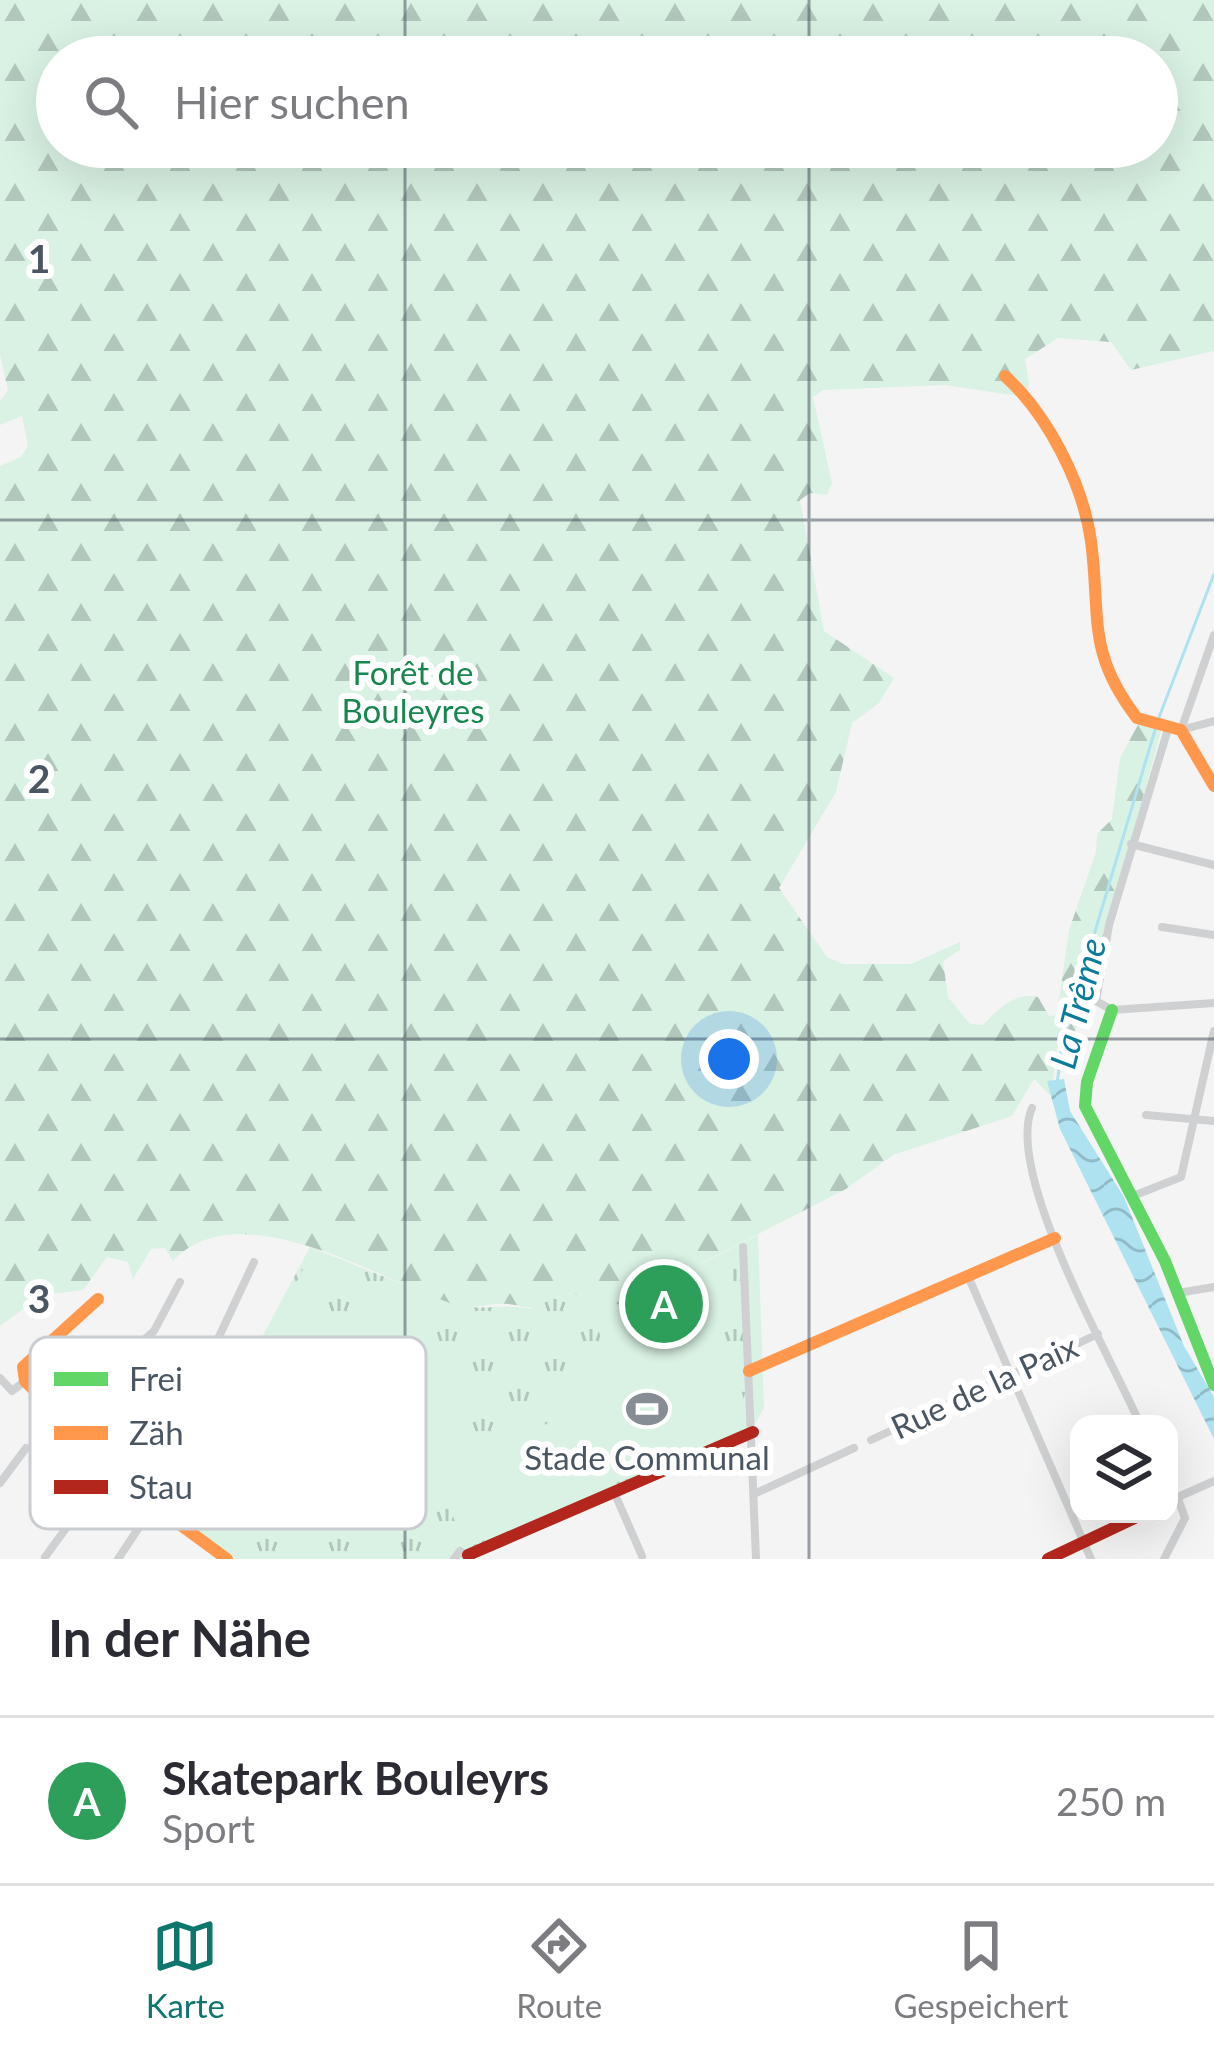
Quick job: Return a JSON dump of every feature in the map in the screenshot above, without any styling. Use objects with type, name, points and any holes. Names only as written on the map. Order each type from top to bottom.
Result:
[{"type":"street","points":[[1005,376],[1039,415],[1086,512],[1096,648],[1119,692],[1140,718],[1171,729],[1214,721]]},
{"type":"street","points":[[1214,634],[1171,729],[1131,844],[1109,925],[1096,1001],[1112,1010],[1214,1003]]},
{"type":"street","points":[[1171,729],[1214,786]]},
{"type":"street","points":[[1131,844],[1214,865]]},
{"type":"street","points":[[1162,927],[1214,935]]},
{"type":"street","points":[[1112,1010],[1108,1036],[1085,1089],[1085,1106],[1178,1293],[1214,1385]]},
{"type":"street","points":[[1133,1196],[1179,1180],[1214,1031]]},
{"type":"street","points":[[1032,1108],[1027,1121],[1033,1179],[1136,1415]]},
{"type":"street","points":[[1146,1115],[1214,1121]]},
{"type":"street","points":[[749,1371],[1055,1238]]},
{"type":"street","points":[[743,1247],[756,1559]]},
{"type":"street","points":[[219,1337],[254,1262]]},
{"type":"street","points":[[968,1276],[1091,1559]]},
{"type":"street","points":[[147,1337],[180,1282]]},
{"type":"street","points":[[1178,1293],[1214,1286]]},
{"type":"street","points":[[56,1337],[98,1299]]},
{"type":"street","name":"Rue de la Paix","points":[[871,1440],[1098,1334]]},
{"type":"street","points":[[30,1361],[23,1367],[30,1386]]},
{"type":"street","points":[[0,1378],[12,1390],[25,1381]]},
{"type":"street","points":[[464,1558],[753,1432]]},
{"type":"street","points":[[0,1483],[26,1448]]},
{"type":"street","name":"Rue de la Paix","points":[[754,1494],[854,1448]]},
{"type":"street","points":[[1178,1496],[1214,1481]]},
{"type":"street","points":[[614,1492],[642,1556]]},
{"type":"street","points":[[1164,1559],[1185,1518],[1178,1507]]},
{"type":"street","points":[[1048,1559],[1124,1523]]},
{"type":"street","points":[[45,1557],[65,1529]]},
{"type":"street","points":[[118,1559],[138,1529]]},
{"type":"street","points":[[186,1529],[227,1559]]},
{"type":"green space","name":"Forêt de Bouleyres","points":[[0,0],[1214,0],[1214,351],[1131,370],[1111,342],[1058,338],[1025,359],[1029,384],[1025,397],[945,385],[823,390],[813,397],[832,483],[827,495],[810,493],[800,500],[824,631],[894,678],[879,703],[852,723],[836,792],[779,888],[827,957],[843,964],[911,964],[960,942],[960,950],[943,961],[948,997],[970,1024],[983,1025],[1007,1003],[1029,996],[1038,997],[1049,1016],[1057,1015],[1069,930],[1096,852],[1097,834],[1112,819],[1120,758],[1146,710],[1148,726],[1161,731],[1086,1008],[1074,1033],[1057,1048],[1051,1096],[1034,1079],[1012,1116],[893,1155],[846,1189],[680,1274],[601,1298],[557,1292],[536,1308],[460,1307],[311,1247],[234,1234],[201,1241],[173,1261],[165,1248],[151,1249],[133,1279],[128,1262],[107,1257],[83,1290],[42,1295],[0,1326],[0,466],[21,457],[28,446],[22,416],[0,425],[0,401],[8,390],[0,355]]},
{"type":"green space","points":[[758,1235],[764,1408],[748,1436],[464,1559],[237,1559],[196,1529],[426,1529],[426,1337],[262,1337],[310,1247],[452,1304],[531,1309],[557,1292],[584,1295],[636,1288]]},
{"type":"green space","points":[[728,1255],[735,1292],[607,1351],[592,1316]]},
{"type":"green space","points":[[306,1263],[337,1275],[316,1311],[273,1330]]},
{"type":"green space","points":[[382,1284],[427,1298],[444,1357],[426,1365],[426,1337],[346,1337],[349,1320],[366,1296]]},
{"type":"green space","points":[[322,1315],[332,1337],[272,1337]]},
{"type":"green space","name":"Stade Communal","points":[[705,1316],[743,1396],[746,1422],[467,1548],[434,1474],[547,1424],[561,1380]]},
{"type":"green space","points":[[444,1360],[483,1449],[426,1474],[426,1368]]},
{"type":"water","points":[[1064,1079],[1070,1111],[1124,1197],[1184,1346],[1214,1397],[1214,1439],[1060,1129],[1047,1081]]},
{"type":"waterway","name":"La Trême","points":[[1158,720],[1214,574]]},
{"type":"waterway","name":"La Trême","points":[[1057,1084],[1063,1039],[1155,730]]},
{"type":"traffic: fast","points":[[1112,1010],[1087,1082],[1085,1106],[1165,1261],[1214,1385]]},
{"type":"traffic: slow","points":[[1005,376],[1049,430],[1072,474],[1091,541],[1103,653],[1121,695],[1137,718],[1181,730],[1214,786]]},
{"type":"traffic: slow","points":[[749,1371],[1055,1238]]},
{"type":"traffic: slow","points":[[56,1337],[98,1299]]},
{"type":"traffic: slow","points":[[30,1361],[23,1367],[30,1386]]},
{"type":"traffic: slow","points":[[186,1529],[227,1559]]},
{"type":"traffic: jam","points":[[468,1555],[753,1432]]},
{"type":"traffic: jam","points":[[1048,1559],[1124,1523]]},
{"type":"place","name":"Skatepark Bouleyrs","points":[[664,1304]]},
{"type":"place","name":"Stade Communal","points":[[647,1409]]}]
